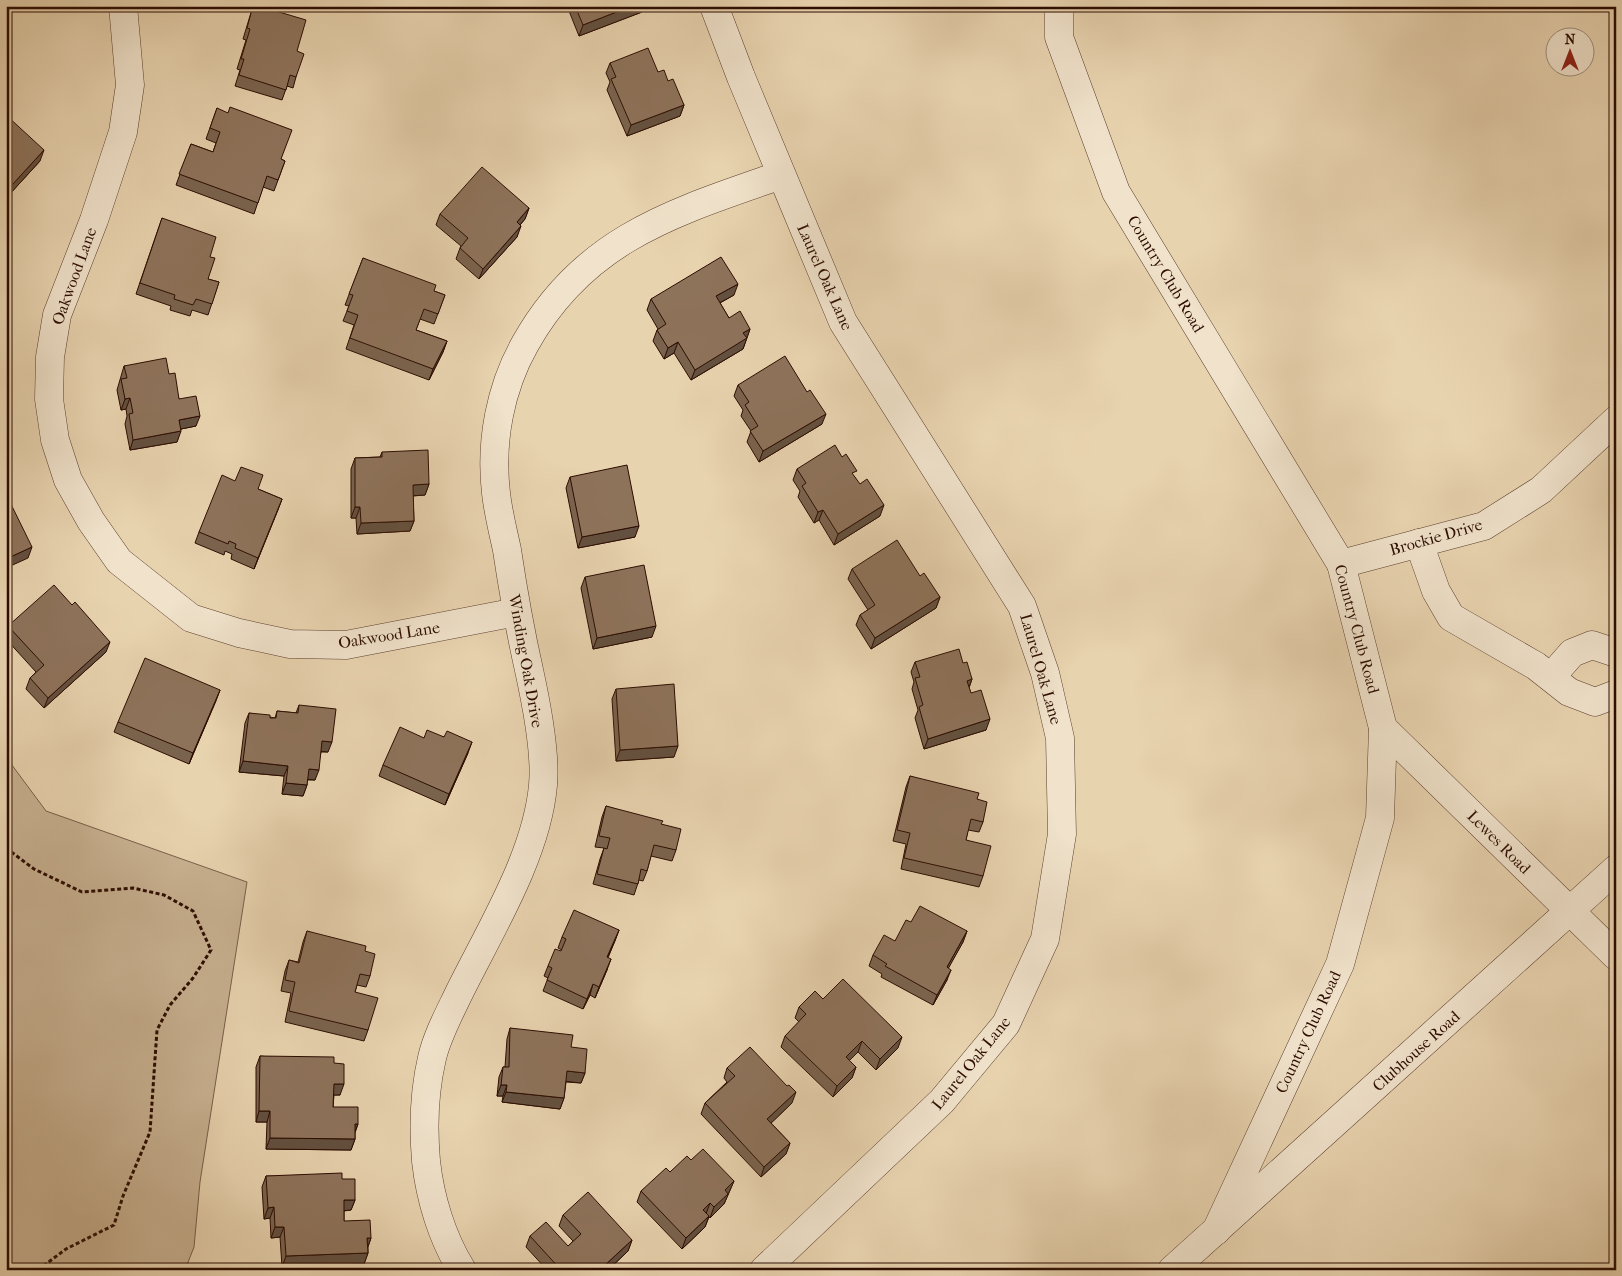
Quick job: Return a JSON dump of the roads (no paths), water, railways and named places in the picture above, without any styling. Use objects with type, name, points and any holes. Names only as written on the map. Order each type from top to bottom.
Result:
[{"type":"street","name":"Oakwood Lane","points":[[123,6],[130,85],[123,132],[94,220],[57,315],[50,357],[49,399],[55,440],[68,480],[91,521],[118,561],[191,618],[239,633],[282,642],[346,644],[516,612]]},
{"type":"street","name":"Laurel Oak Lane","points":[[714,6],[781,175],[843,322],[1022,606],[1045,674],[1060,738],[1062,834],[1045,939],[1006,1024],[942,1102],[764,1270]]},
{"type":"street","name":"Country Club Road","points":[[1059,6],[1059,37],[1116,192],[1341,564],[1383,728],[1380,818],[1340,964],[1216,1231],[1172,1270]]},
{"type":"street","name":"Winding Oak Drive","points":[[462,1270],[451,1252],[428,1186],[424,1141],[425,1096],[433,1055],[446,1020],[527,853],[539,813],[544,781],[537,707],[516,612],[496,492],[494,457],[497,420],[508,380],[525,344],[552,301],[596,259],[626,239],[678,211],[781,175]]},
{"type":"street","name":"Brockie Drive","points":[[1341,564],[1484,526],[1533,495],[1616,420]]},
{"type":"street","points":[[1420,543],[1436,591],[1451,617],[1536,666],[1569,692],[1595,702],[1616,694]]},
{"type":"street","points":[[1551,677],[1572,653],[1592,644],[1616,653]]},
{"type":"street","name":"Lewes Road","points":[[1383,728],[1616,956]]},
{"type":"street","name":"Clubhouse Road","points":[[1216,1231],[1616,869]]}]
